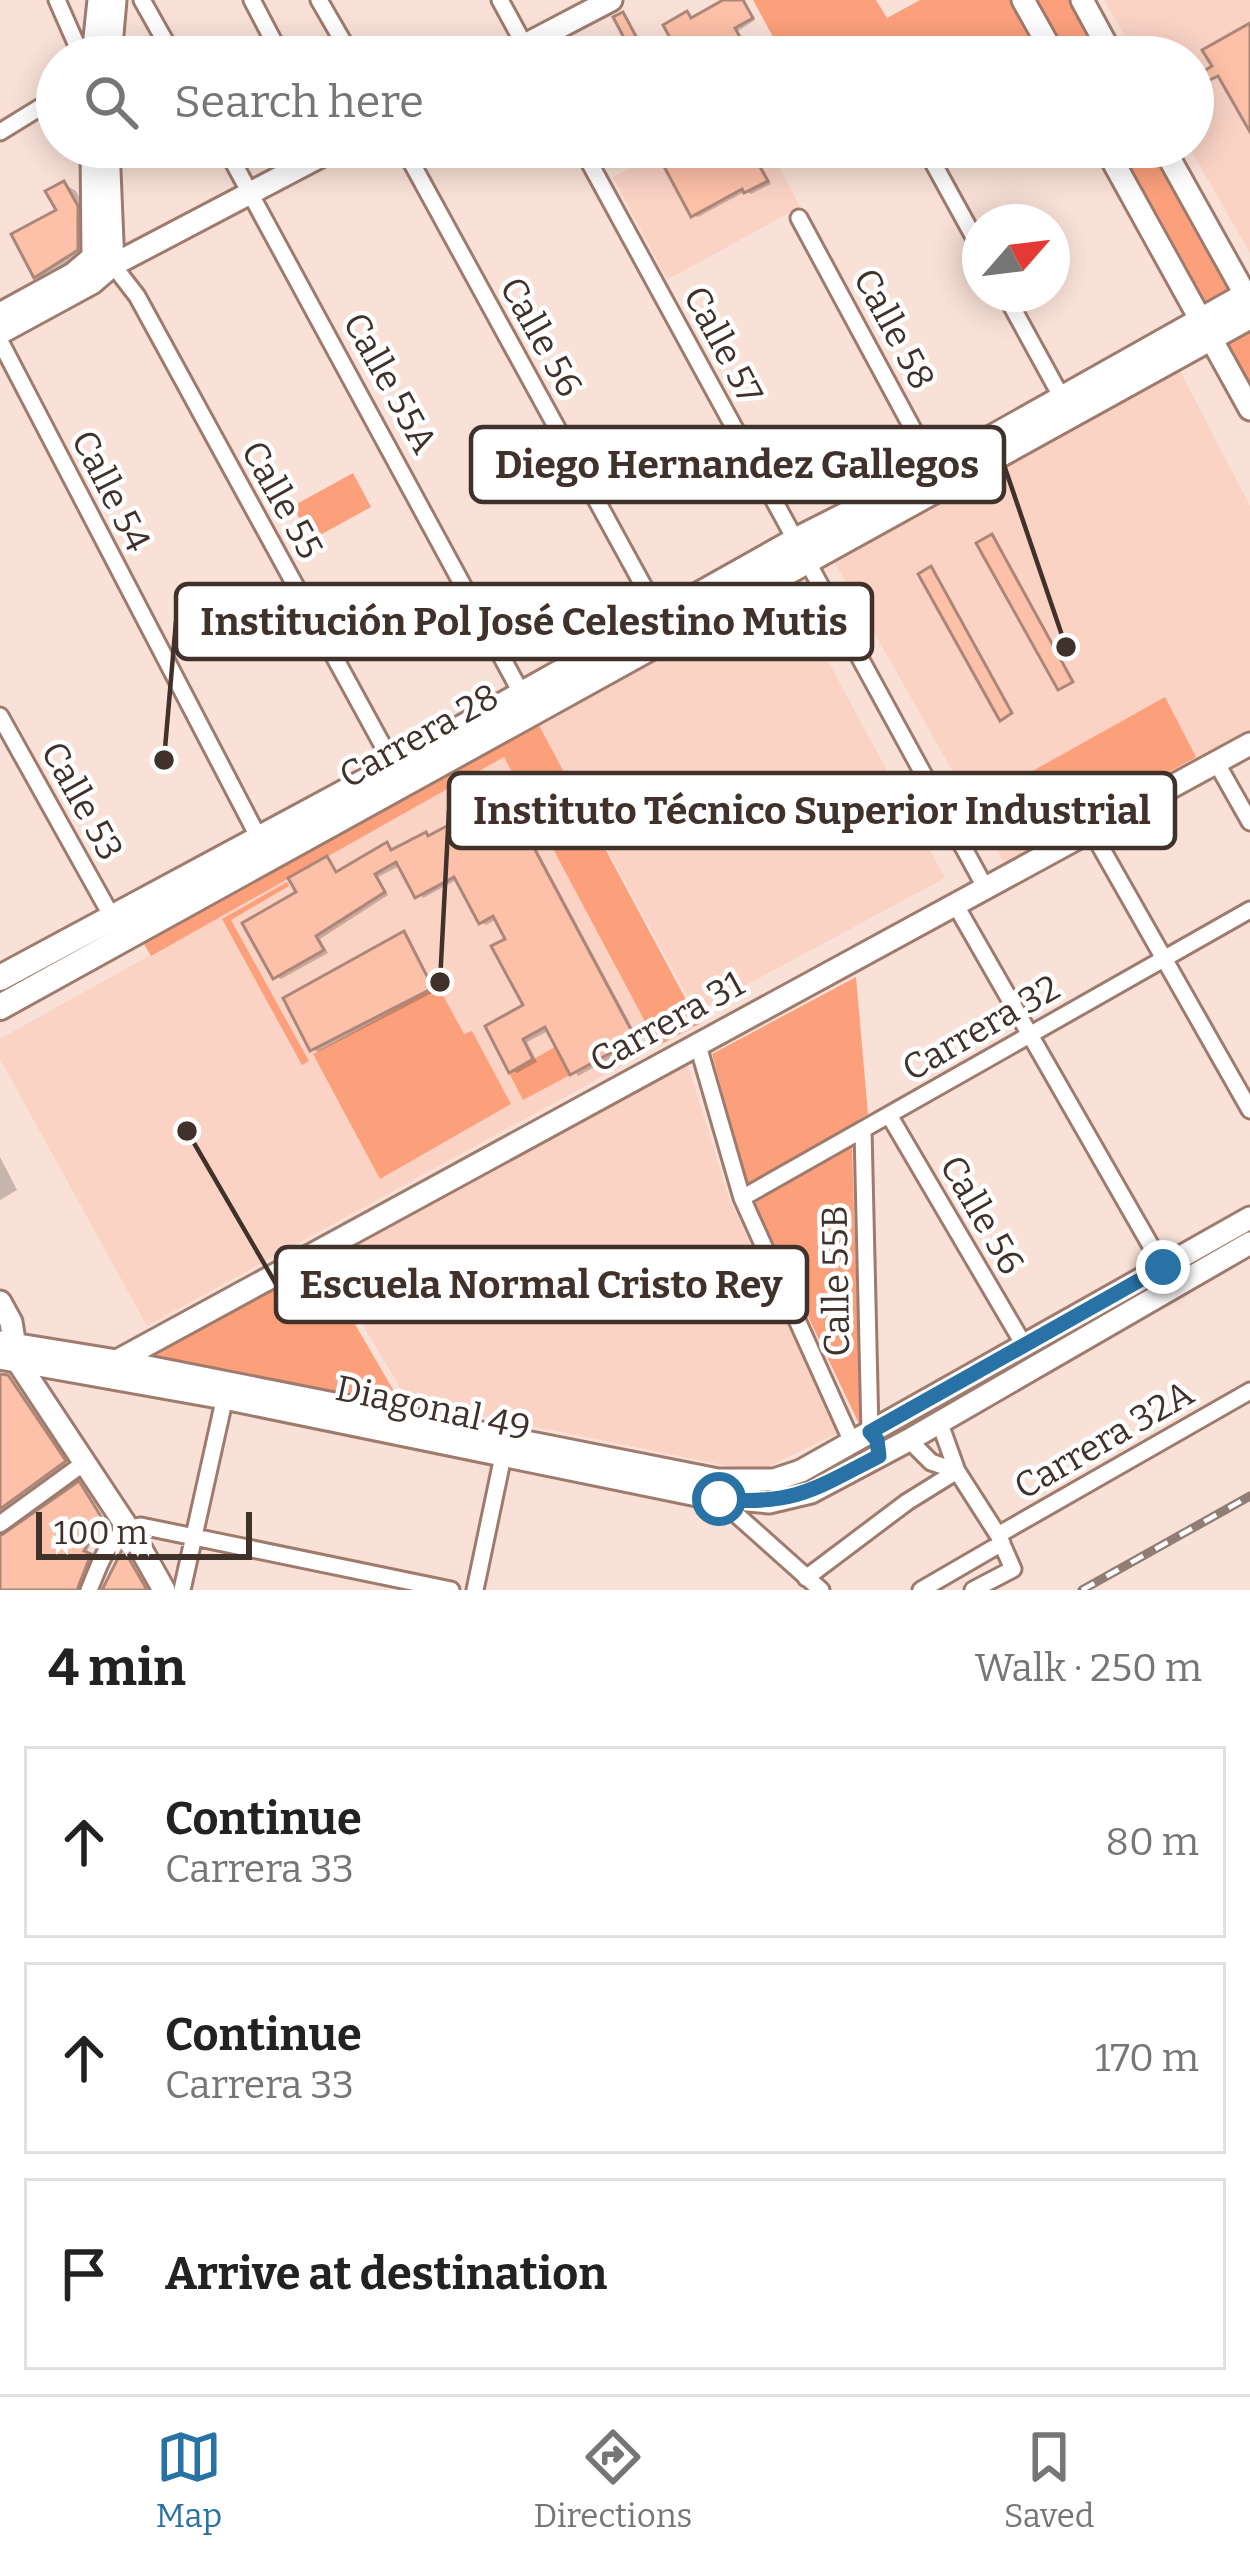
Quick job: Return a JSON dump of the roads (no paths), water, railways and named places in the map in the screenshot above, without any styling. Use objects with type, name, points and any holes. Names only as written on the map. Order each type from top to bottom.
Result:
[{"type":"main road","points":[[94,36],[98,0]]},
{"type":"main road","points":[[112,36],[115,0]]},
{"type":"main road","points":[[552,36],[610,0]]},
{"type":"main road","points":[[1023,0],[1043,36]]},
{"type":"main road","points":[[1082,0],[1102,36]]},
{"type":"main road","points":[[94,168],[103,261]]},
{"type":"main road","points":[[0,337],[92,283],[103,261],[106,168]]},
{"type":"main road","points":[[0,314],[73,274],[299,168]]},
{"type":"main road","points":[[1118,168],[1250,409]]},
{"type":"main road","points":[[1175,168],[1249,302]]},
{"type":"main road","name":"Carrera 28","points":[[0,978],[257,836],[527,704],[1249,302]]},
{"type":"main road","name":"Carrera 28","points":[[0,1007],[270,860],[661,618],[800,550],[1062,398],[1206,329]]},
{"type":"main road","name":"Carrera 31","points":[[117,1361],[1250,744]]},
{"type":"main road","points":[[861,1437],[1250,1218]]},
{"type":"main road","name":"Diagonal 49","points":[[6,1347],[117,1361],[503,1456],[719,1499],[769,1502],[800,1496],[909,1440],[1250,1243]]},
{"type":"main road","points":[[0,1302],[6,1347],[164,1590]]},
{"type":"main road","name":"Diagonal 49","points":[[6,1347],[741,1482],[789,1476],[861,1437]]},
{"type":"main road","points":[[898,1416],[899,1427],[909,1440]]},
{"type":"main road","points":[[861,1437],[877,1440],[879,1456]]},
{"type":"main road","points":[[132,1535],[180,1590]]},
{"type":"street","points":[[57,0],[73,36]]},
{"type":"street","points":[[142,0],[162,36]]},
{"type":"street","points":[[252,0],[271,36]]},
{"type":"street","points":[[319,0],[340,36]]},
{"type":"street","points":[[500,0],[520,36]]},
{"type":"street","points":[[0,132],[36,110]]},
{"type":"street","name":"Calle 55A","points":[[237,168],[527,704]]},
{"type":"street","name":"Calle 56","points":[[415,168],[661,618]]},
{"type":"street","name":"Calle 57","points":[[592,168],[985,887]]},
{"type":"street","points":[[937,168],[962,215]]},
{"type":"street","name":"Calle 58","points":[[800,218],[935,470]]},
{"type":"street","name":"Calle 55","points":[[103,261],[137,296],[394,766]]},
{"type":"street","points":[[1015,312],[1062,398]]},
{"type":"street","name":"Calle 54","points":[[0,337],[270,860]]},
{"type":"street","name":"Calle 53","points":[[0,716],[111,916]]},
{"type":"street","points":[[1216,762],[1250,822]]},
{"type":"street","points":[[1090,830],[1250,1110]]},
{"type":"street","points":[[955,904],[1163,1267]]},
{"type":"street","name":"Carrera 32","points":[[742,1198],[1250,910]]},
{"type":"street","points":[[697,1042],[742,1198],[861,1437]]},
{"type":"street","name":"Calle 56","points":[[889,1115],[1024,1345]]},
{"type":"street","name":"Calle 55B","points":[[861,1437],[862,1130]]},
{"type":"street","points":[[180,1590],[226,1390]]},
{"type":"street","name":"Carrera 32A","points":[[973,1590],[1013,1569],[1000,1539],[1250,1391]]},
{"type":"street","points":[[921,1590],[1000,1539],[957,1471],[939,1421]]},
{"type":"street","points":[[909,1440],[931,1462],[957,1471]]},
{"type":"street","points":[[475,1590],[503,1456]]},
{"type":"street","points":[[0,1524],[84,1463]]},
{"type":"street","points":[[806,1578],[907,1502],[957,1471]]},
{"type":"street","points":[[719,1499],[821,1590]]},
{"type":"street","points":[[89,1590],[115,1537],[156,1527],[451,1590]]},
{"type":"railway","points":[[1082,1590],[1250,1496]]},
{"type":"place","name":"Diego Hernandez Gallegos","points":[[1066,647]]},
{"type":"place","name":"Institución Pol José Celestino Mutis","points":[[164,760]]},
{"type":"place","name":"Instituto Técnico Superior Industrial","points":[[440,982]]},
{"type":"place","name":"Escuela Normal Cristo Rey","points":[[187,1131]]}]
